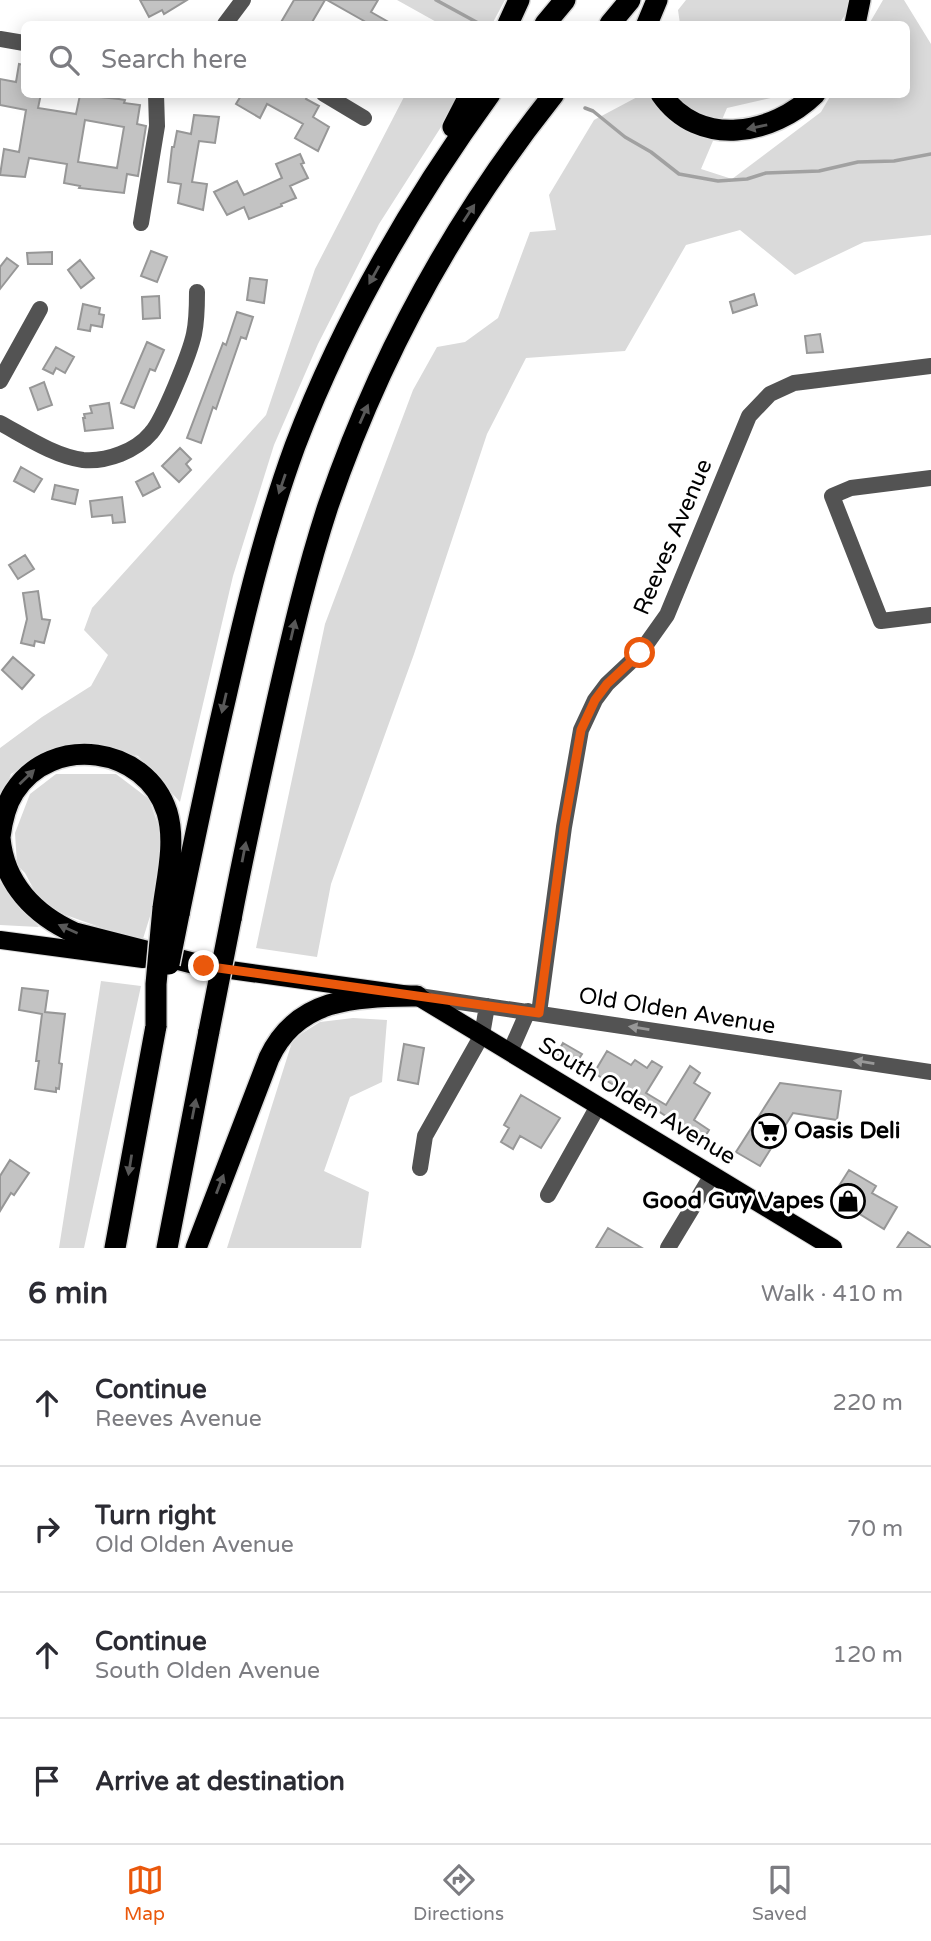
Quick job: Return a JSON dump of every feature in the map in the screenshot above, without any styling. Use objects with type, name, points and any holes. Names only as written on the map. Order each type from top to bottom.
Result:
[{"type":"highway","points":[[509,21],[519,0]]},
{"type":"highway","points":[[548,21],[565,0]]},
{"type":"highway","points":[[612,21],[630,0]]},
{"type":"highway","points":[[648,21],[657,0]]},
{"type":"highway","points":[[856,21],[860,0]]},
{"type":"highway","points":[[115,1248],[156,1026],[171,911],[246,607],[272,514],[296,445],[344,333],[468,98]]},
{"type":"highway","points":[[390,245],[454,144],[487,98]]},
{"type":"highway","points":[[167,1248],[249,823],[295,620],[314,552],[352,441],[390,355],[445,251],[496,172],[551,98]]},
{"type":"highway","points":[[665,98],[676,111],[690,120],[716,130],[737,131],[773,123],[791,114],[810,98]]},
{"type":"highway","points":[[171,911],[171,840],[166,810],[140,772],[118,760],[81,753],[58,758],[36,768],[15,790],[7,804],[0,837],[1,854],[18,888],[41,914],[75,933],[204,966]]},
{"type":"highway","points":[[196,1248],[269,1058],[287,1030],[313,1011],[358,997],[417,996]]},
{"type":"main road","name":"South Olden Avenue","points":[[0,940],[417,996],[828,1247]]},
{"type":"street","points":[[229,21],[243,0]]},
{"type":"street","points":[[0,39],[21,42]]},
{"type":"street","points":[[141,223],[157,127],[156,98]]},
{"type":"street","points":[[331,98],[364,118]]},
{"type":"street","points":[[0,423],[59,454],[85,460],[115,456],[145,440],[163,414],[193,337],[197,316],[197,292]]},
{"type":"street","points":[[0,381],[40,309]]},
{"type":"street","name":"Reeves Avenue","points":[[510,1052],[533,1012],[581,730],[595,700],[607,684],[640,653],[667,615],[749,416],[770,394],[793,383],[931,366]]},
{"type":"street","points":[[931,478],[851,488],[832,496],[881,621],[931,615]]},
{"type":"street","name":"Old Olden Avenue","points":[[417,996],[931,1072]]},
{"type":"street","points":[[420,1168],[425,1136],[482,1035],[488,1006]]},
{"type":"street","points":[[548,1195],[598,1106]]},
{"type":"street","points":[[668,1248],[712,1175]]},
{"type":"shaded area","points":[[397,0],[505,0],[494,21],[435,21]]},
{"type":"shaded area","points":[[686,0],[855,0],[841,21],[680,21],[678,10]]},
{"type":"shaded area","points":[[883,0],[904,0],[931,44],[931,235],[864,242],[795,275],[740,230],[686,245],[625,351],[526,358],[487,434],[414,654],[331,884],[317,957],[256,948],[325,624],[413,390],[437,347],[465,342],[498,318],[530,232],[556,230],[549,195],[594,120],[635,98],[771,98],[727,108],[701,169],[732,179],[821,112],[829,98],[910,98],[910,21],[871,21]]},
{"type":"shaded area","points":[[403,98],[456,98],[441,127],[379,224],[318,344],[274,445],[233,576],[180,802],[138,756],[92,745],[41,756],[11,774],[0,804],[0,748],[91,686],[108,655],[84,630],[92,608],[266,415],[315,269]]},
{"type":"shaded area","points":[[56,774],[116,774],[149,799],[162,836],[156,897],[142,942],[43,907],[25,873],[17,865],[15,833],[30,794]]},
{"type":"shaded area","points":[[0,882],[39,927],[0,925]]},
{"type":"shaded area","points":[[101,981],[141,986],[84,1248],[59,1248]]},
{"type":"shaded area","points":[[353,1018],[387,1020],[382,1082],[350,1097],[324,1171],[369,1192],[361,1248],[227,1248],[293,1039],[320,1022]]},
{"type":"building","points":[[140,0],[187,0],[164,14],[162,10],[149,17]]},
{"type":"building","points":[[294,0],[325,0],[313,21],[282,21]]},
{"type":"building","points":[[327,0],[378,0],[371,12],[387,21],[364,21]]},
{"type":"building","points":[[21,64],[21,98],[40,98],[38,108],[76,114],[79,98],[119,99],[125,100],[124,103],[140,105],[137,124],[146,126],[138,176],[127,174],[124,193],[79,188],[80,186],[64,183],[67,164],[29,158],[25,177],[0,175],[4,149],[19,152],[26,110],[0,105],[0,79],[16,82]],"holes":[[[85,120],[124,127],[117,168],[78,162]]]},
{"type":"building","points":[[240,98],[306,98],[319,106],[313,117],[329,127],[318,151],[295,138],[303,124],[267,104],[260,118],[236,104]]},
{"type":"building","points":[[194,115],[219,117],[215,143],[199,141],[192,182],[207,184],[203,210],[178,203],[181,184],[168,182],[172,147],[177,131],[191,134]]},
{"type":"building","points":[[300,154],[304,163],[301,164],[308,178],[290,186],[296,198],[249,219],[244,207],[227,215],[214,192],[237,181],[244,195],[282,178],[276,164]]},
{"type":"building","points":[[151,251],[167,257],[157,282],[141,276]]},
{"type":"building","points":[[52,252],[52,264],[28,264],[27,253]]},
{"type":"building","points":[[7,258],[18,266],[0,289],[0,267]]},
{"type":"building","points":[[80,260],[94,278],[81,288],[68,270]]},
{"type":"building","points":[[250,278],[267,280],[264,303],[247,300]]},
{"type":"building","points":[[754,294],[757,305],[733,313],[730,302]]},
{"type":"building","points":[[159,296],[160,318],[143,319],[142,297]]},
{"type":"building","points":[[83,304],[100,308],[99,314],[104,315],[102,327],[91,325],[90,331],[78,329]]},
{"type":"building","points":[[237,312],[253,317],[246,339],[241,337],[201,443],[187,438]]},
{"type":"building","points":[[820,334],[823,352],[807,353],[805,336]]},
{"type":"building","points":[[147,342],[164,350],[155,371],[150,369],[134,408],[121,403]]},
{"type":"building","points":[[56,347],[74,357],[65,373],[56,368],[53,374],[43,369]]},
{"type":"building","points":[[44,382],[52,405],[38,410],[30,388]]},
{"type":"building","points":[[109,403],[113,428],[85,431],[83,418],[84,414],[92,413],[90,406]]},
{"type":"building","points":[[180,448],[191,459],[186,464],[191,470],[179,482],[162,466]]},
{"type":"building","points":[[21,467],[42,479],[34,492],[14,481]]},
{"type":"building","points":[[153,473],[160,487],[143,496],[136,482]]},
{"type":"building","points":[[55,485],[78,490],[75,504],[52,499]]},
{"type":"building","points":[[122,497],[125,522],[113,523],[112,515],[92,517],[90,501]]},
{"type":"building","points":[[25,555],[34,569],[18,579],[9,565]]},
{"type":"building","points":[[38,591],[42,619],[50,620],[44,643],[35,641],[34,646],[21,643],[27,619],[23,593]]},
{"type":"building","points":[[13,657],[34,675],[22,689],[2,670]]},
{"type":"building","points":[[22,988],[48,991],[45,1012],[65,1014],[59,1063],[62,1064],[59,1089],[56,1088],[56,1092],[35,1089],[42,1014],[19,1010]]},
{"type":"building","points":[[563,1043],[582,1054],[575,1065],[557,1054]]},
{"type":"building","points":[[404,1044],[424,1048],[418,1084],[398,1080]]},
{"type":"building","points":[[607,1051],[631,1065],[635,1060],[647,1068],[652,1061],[662,1067],[646,1093],[666,1105],[690,1066],[700,1073],[694,1083],[710,1093],[694,1120],[709,1130],[703,1140],[594,1073]]},
{"type":"building","points":[[780,1083],[841,1091],[837,1120],[793,1113],[760,1166],[736,1152]]},
{"type":"building","points":[[521,1095],[560,1118],[541,1148],[520,1136],[513,1149],[501,1142],[509,1128],[504,1125]]},
{"type":"building","points":[[10,1160],[29,1173],[14,1195],[11,1193],[0,1211],[0,1176]]},
{"type":"building","points":[[849,1170],[876,1186],[872,1193],[897,1207],[884,1229],[832,1197]]},
{"type":"building","points":[[608,1228],[642,1248],[596,1248]]},
{"type":"building","points":[[908,1232],[931,1247],[931,1248],[897,1248]]},
{"type":"waterway","points":[[436,0],[474,21]]},
{"type":"waterway","points":[[585,108],[593,111],[679,174],[718,181],[747,179],[766,173],[819,171],[858,162],[894,161],[931,154]]},
{"type":"place","name":"Oasis Deli","points":[[769,1131]]},
{"type":"place","name":"Good Guy Vapes","points":[[848,1201]]},
{"type":"route","points":[[204,966],[539,1013],[564,827],[581,730],[595,700],[607,684],[640,653]]}]
